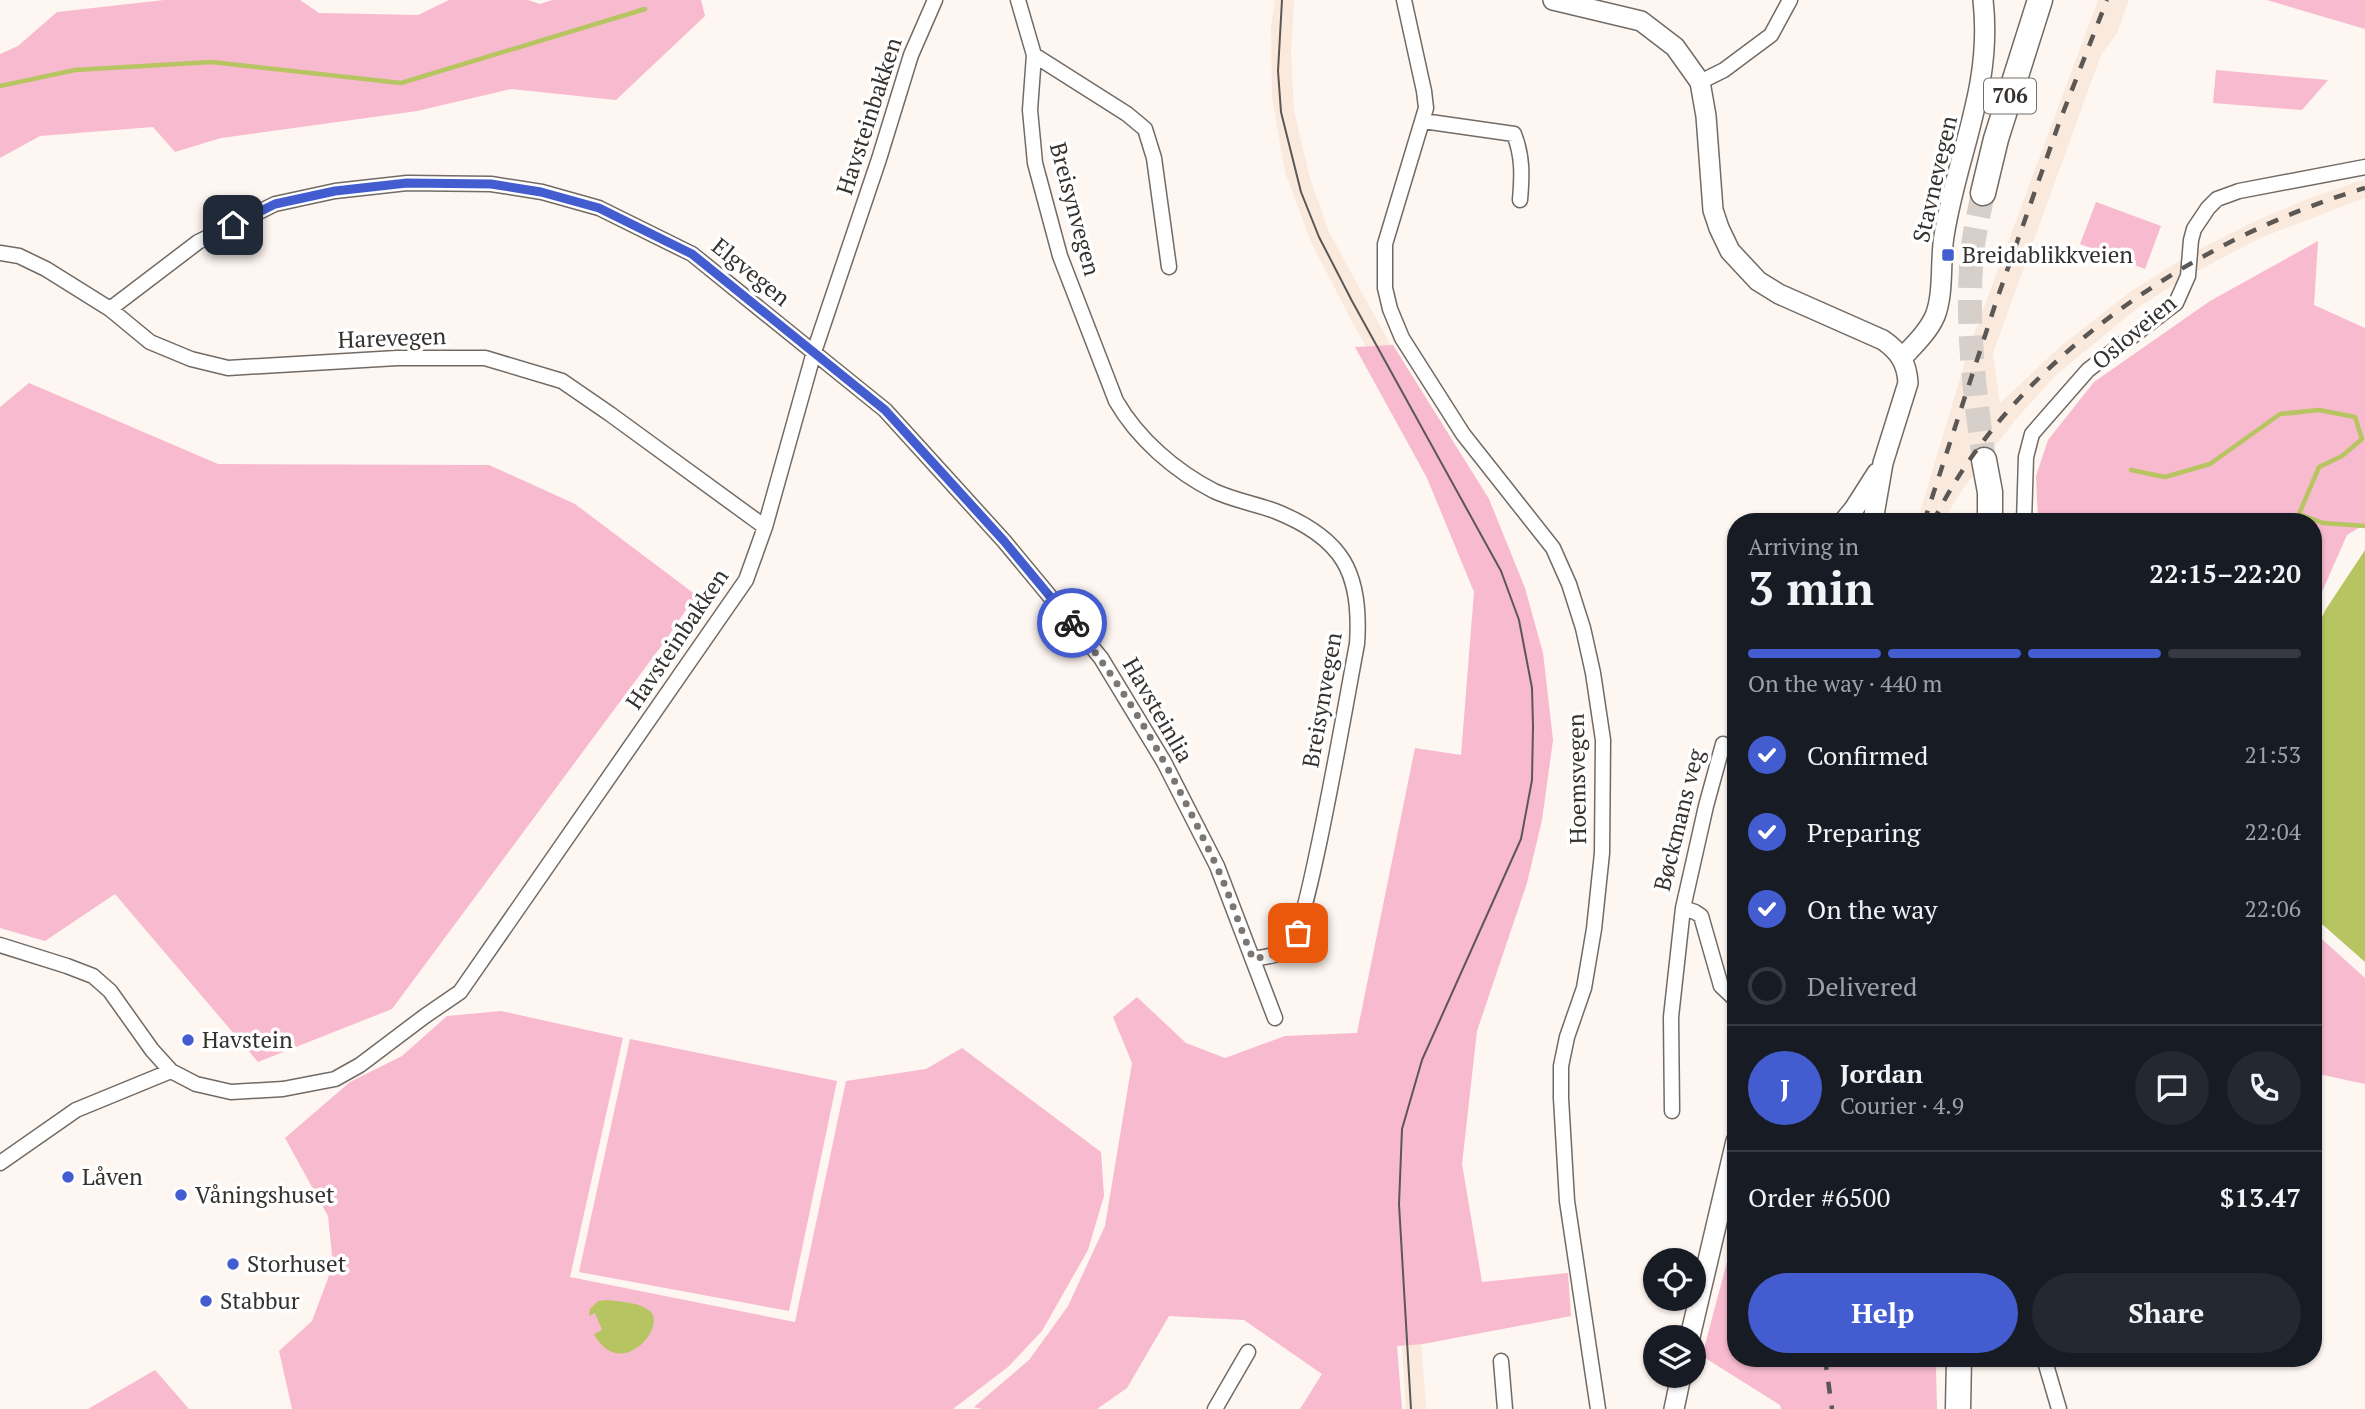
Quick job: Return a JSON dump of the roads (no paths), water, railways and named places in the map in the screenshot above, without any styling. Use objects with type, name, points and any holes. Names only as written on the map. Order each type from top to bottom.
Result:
[{"type":"highway","name":"706","points":[[1983,193],[1996,139],[2040,0]]},
{"type":"highway","points":[[1984,460],[1990,492],[1990,513]]},
{"type":"highway","points":[[1958,1409],[1959,1367]]},
{"type":"street","name":"Havsteinbakken","points":[[171,1071],[196,1084],[246,1093],[335,1079],[360,1065],[460,992],[746,580],[765,527],[814,352],[911,55],[935,0]]},
{"type":"street","name":"Breisynvegen","points":[[1018,0],[1034,55],[1030,110],[1035,163],[1060,256],[1116,401],[1128,421],[1178,469],[1216,492],[1274,511],[1321,535],[1345,561],[1355,595],[1359,614],[1357,644],[1310,887],[1298,933],[1289,948],[1253,959]]},
{"type":"street","name":"Hoemsvegen","points":[[1404,0],[1426,108],[1385,244],[1385,288],[1390,309],[1402,338],[1463,434],[1553,548],[1569,584],[1583,628],[1603,740],[1602,853],[1594,929],[1584,988],[1567,1037],[1561,1066],[1567,1201],[1598,1409]]},
{"type":"street","points":[[1553,0],[1641,21],[1675,47],[1700,82],[1706,116],[1713,210],[1730,251],[1758,281],[1799,304],[1883,340],[1895,348],[1902,358],[1908,383],[1883,463],[1874,513]]},
{"type":"street","points":[[1700,82],[1724,70],[1770,35],[1790,0]]},
{"type":"street","name":"Stavnevegen","points":[[1902,358],[1928,328],[1938,307],[1947,219],[1975,115],[1981,82],[1985,35],[1983,0]]},
{"type":"street","points":[[1034,55],[1145,128],[1154,158],[1169,267]]},
{"type":"street","points":[[1423,121],[1514,134],[1521,151],[1520,200]]},
{"type":"street","name":"Osloveien","points":[[2024,513],[2026,457],[2032,433],[2088,370],[2176,303],[2188,276],[2194,229],[2208,208],[2217,199],[2239,191],[2365,167]]},
{"type":"street","name":"Elgvegen","points":[[110,309],[198,242],[275,204],[335,191],[407,183],[491,184],[541,192],[599,208],[692,254],[814,352]]},
{"type":"street","name":"Harevegen","points":[[0,254],[19,256],[46,269],[110,309],[150,342],[191,359],[228,368],[397,358],[485,358],[562,382],[765,527]]},
{"type":"street","name":"Havsteinlia","points":[[814,352],[885,410],[1004,541],[1101,658],[1164,762],[1217,866],[1275,1018]]},
{"type":"street","points":[[1850,513],[1883,463]]},
{"type":"street","name":"Bøckmans veg","points":[[1672,1111],[1671,1017],[1683,908],[1723,744]]},
{"type":"street","name":"Bøckmans veg","points":[[1683,908],[1701,916],[1721,986],[1727,992]]},
{"type":"street","points":[[0,945],[67,965],[93,976],[110,991],[152,1050],[171,1071],[76,1110],[0,1163]]},
{"type":"street","points":[[1693,1325],[1727,1179]]},
{"type":"street","points":[[1215,1409],[1248,1352]]},
{"type":"street","points":[[1501,1361],[1505,1409]]},
{"type":"street","points":[[2047,1367],[2059,1409]]},
{"type":"street","points":[[1674,1409],[1678,1388]]},
{"type":"waterway","points":[[0,86],[75,70],[212,62],[401,83],[645,9]]},
{"type":"waterway","points":[[2131,470],[2165,477],[2210,464],[2280,414],[2319,410],[2355,417],[2362,439],[2342,456],[2319,467],[2299,513]]},
{"type":"waterway","points":[[2322,523],[2365,526]]},
{"type":"tunnel","points":[[1983,193],[1972,258],[1970,316],[1984,460]]},
{"type":"tram line","points":[[1282,0],[1278,71],[1281,112],[1301,192],[1319,237],[1352,301],[1501,571],[1519,620],[1532,688],[1532,780],[1521,839],[1422,1060],[1402,1129],[1399,1204],[1411,1409]]},
{"type":"railway","points":[[1927,513],[1996,302],[2059,123],[2107,0]]},
{"type":"railway","points":[[1938,513],[1967,463],[2010,408],[2060,358],[2115,313],[2175,273],[2237,238],[2301,210],[2365,188]]},
{"type":"railway","points":[[1826,1367],[1832,1409]]},
{"type":"place","name":"Breidablikkveien","points":[[1948,255]]},
{"type":"place","name":"Havstein","points":[[188,1040]]},
{"type":"place","name":"Låven","points":[[68,1177]]},
{"type":"place","name":"Våningshuset","points":[[181,1195]]},
{"type":"place","name":"Storhuset","points":[[233,1264]]},
{"type":"place","name":"Stabbur","points":[[206,1301]]}]
